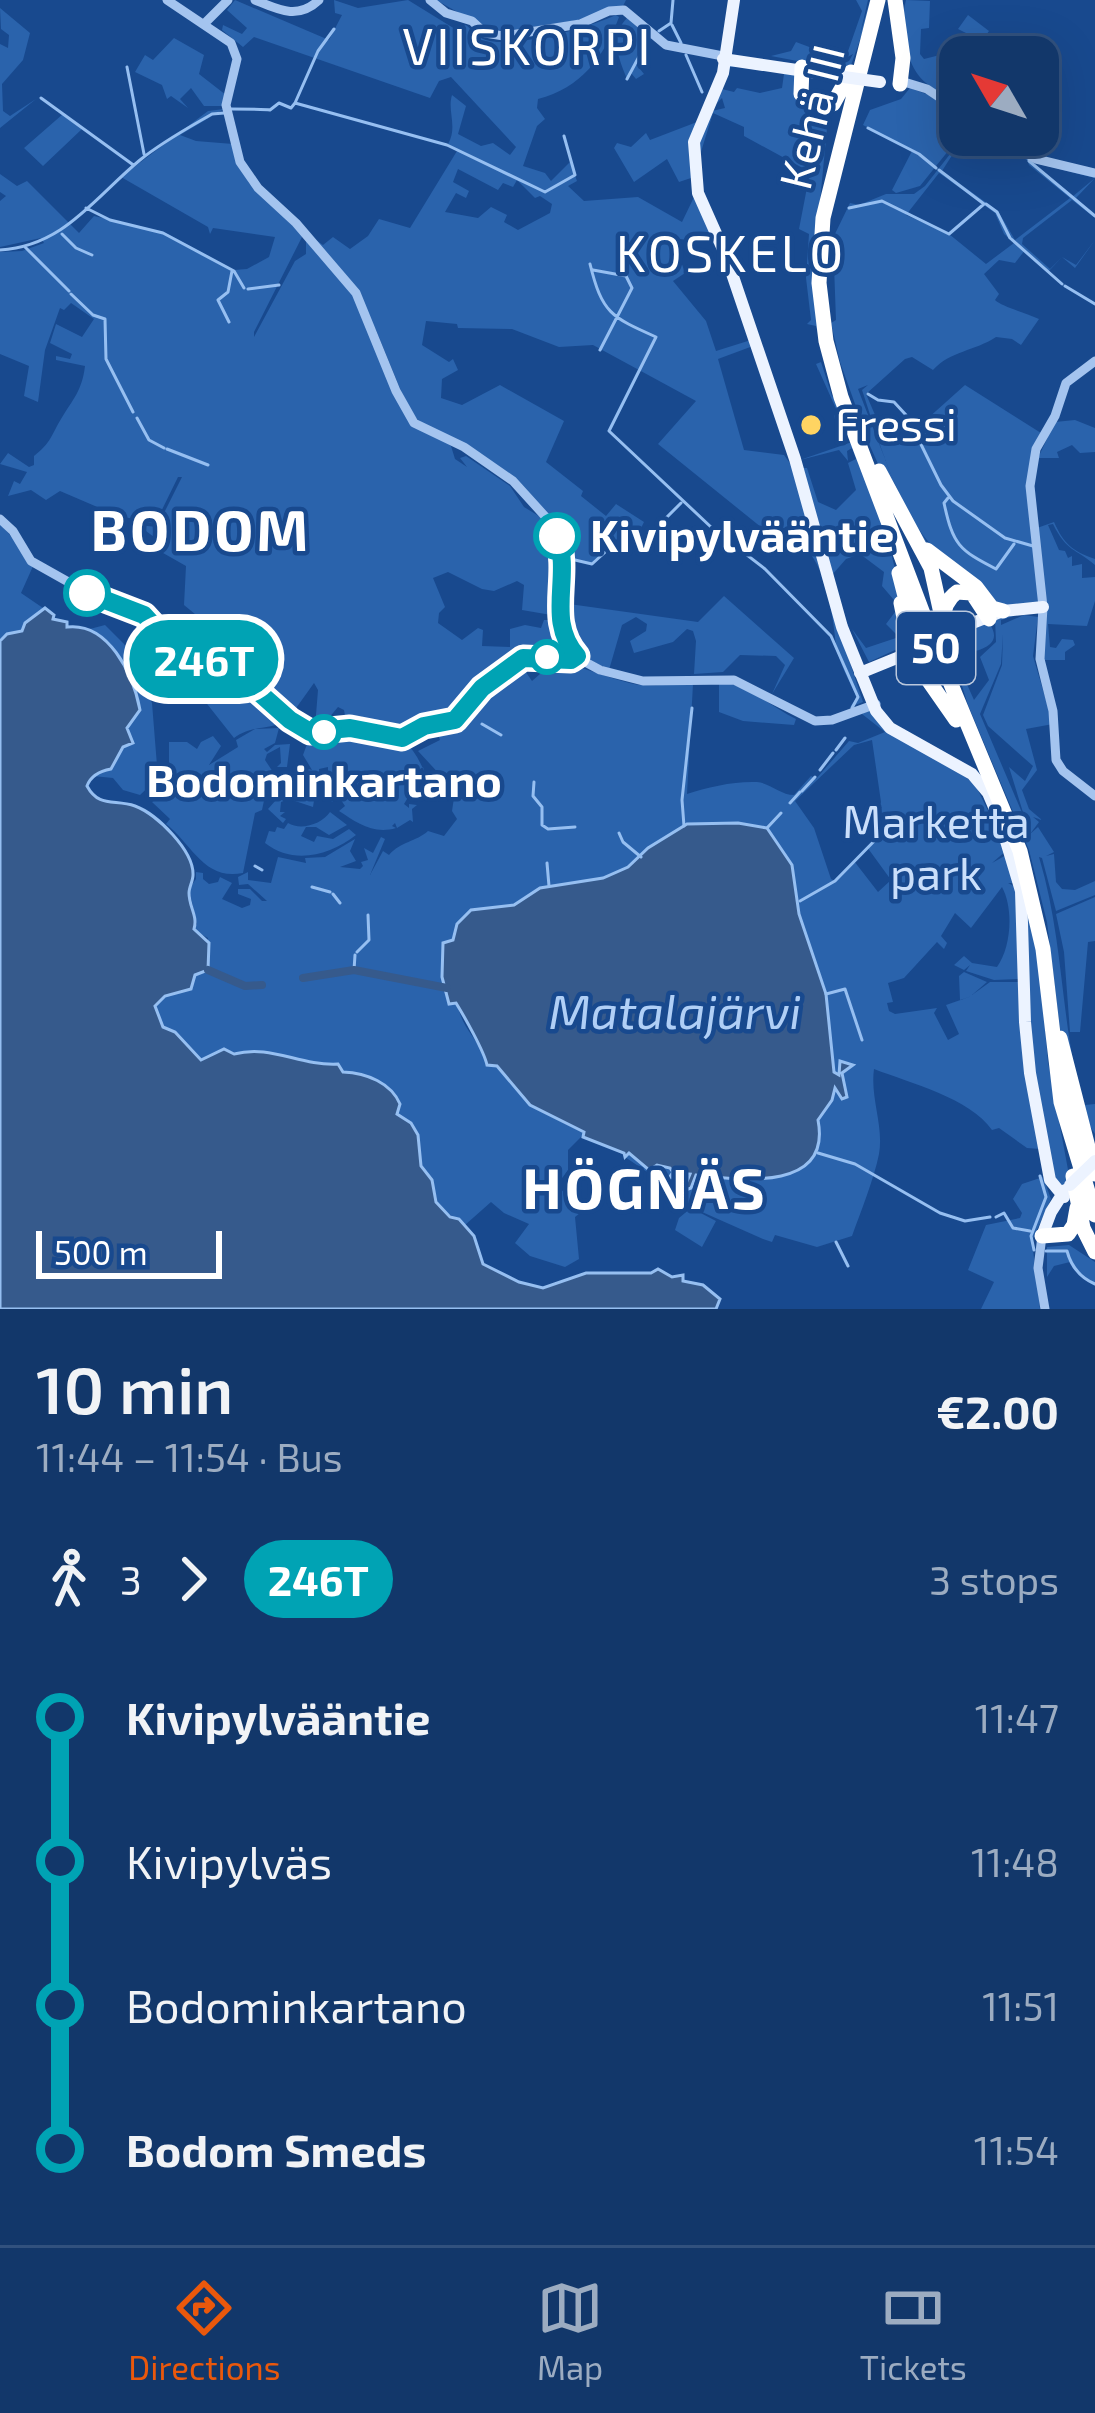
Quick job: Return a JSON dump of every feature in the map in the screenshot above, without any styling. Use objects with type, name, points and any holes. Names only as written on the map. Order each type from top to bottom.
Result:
[{"type":"highway","points":[[895,0],[903,58],[900,83]]},
{"type":"highway","points":[[802,69],[803,100],[815,109],[832,104],[850,75],[880,3]]},
{"type":"highway","name":"Kehä III","points":[[880,3],[835,184],[825,260],[827,308],[836,357],[867,448],[1029,862],[1047,940],[1066,1102],[1095,1199]]},
{"type":"highway","name":"Kehä III","points":[[880,3],[833,166],[819,260],[830,358],[954,693],[1020,851],[1037,914],[1067,1100],[1095,1215]]},
{"type":"highway","points":[[867,448],[934,575],[948,629]]},
{"type":"highway","points":[[876,490],[908,608],[930,649],[956,720]]},
{"type":"highway","points":[[914,535],[938,561],[973,584],[991,613]]},
{"type":"highway","points":[[896,565],[916,649],[1002,804]]},
{"type":"highway","points":[[963,700],[944,605],[956,593],[976,595],[991,613]]},
{"type":"highway","points":[[1053,998],[1067,1100],[1065,1192],[1095,1255]]},
{"type":"highway","points":[[1067,1100],[1095,1138]]},
{"type":"highway","points":[[1067,1100],[1095,1166]]},
{"type":"highway","points":[[1044,1236],[1060,1237],[1071,1231],[1077,1215],[1065,1192]]},
{"type":"highway","points":[[1044,1236],[1095,1255]]},
{"type":"main road","points":[[734,0],[725,58],[696,134],[695,183],[725,251],[871,705],[899,732],[965,769],[982,784],[1011,851],[1022,897],[1028,1060],[1065,1192]]},
{"type":"main road","points":[[725,58],[900,83]]},
{"type":"main road","points":[[862,672],[991,613],[1043,608]]},
{"type":"main road","points":[[1044,1236],[1065,1192],[1095,1166]]},
{"type":"street","points":[[167,0],[227,40],[236,53],[226,105],[241,162],[258,188],[297,224],[356,293],[409,416],[420,428],[464,448],[513,481],[552,524],[565,564],[559,618],[571,658]]},
{"type":"street","points":[[204,25],[228,0]]},
{"type":"street","points":[[255,0],[293,13],[319,0]]},
{"type":"street","points":[[430,0],[446,13],[472,21],[484,33],[504,36],[580,24],[624,10],[666,45],[725,58]]},
{"type":"street","points":[[900,83],[939,97]]},
{"type":"street","points":[[1028,156],[1095,173]]},
{"type":"street","points":[[1095,361],[1066,382],[1034,458],[1030,493],[1043,608],[1040,659],[1054,716],[1056,760],[1066,775],[1095,796]]},
{"type":"street","points":[[0,519],[14,531],[31,561],[95,597],[144,615],[171,646],[236,672],[310,732],[350,728],[404,737],[424,726],[455,720],[482,688],[523,658],[571,658],[644,681],[734,680],[814,721],[832,720],[871,705]]},
{"type":"street","points":[[1044,1236],[1040,1277],[1045,1309]]},
{"type":"green space","points":[[235,0],[329,40],[342,15],[335,13],[334,0],[358,8],[408,0],[455,29],[466,25],[493,42],[548,36],[619,17],[589,69],[567,87],[538,99],[537,108],[545,119],[537,126],[523,166],[545,173],[551,181],[570,162],[577,181],[568,186],[584,201],[638,197],[682,222],[695,195],[718,244],[680,239],[675,244],[685,273],[673,281],[706,321],[716,351],[751,340],[753,346],[718,359],[744,450],[784,455],[792,466],[821,573],[797,541],[783,534],[777,540],[658,444],[696,401],[593,345],[559,347],[512,329],[458,328],[457,324],[426,321],[422,345],[449,362],[453,359],[458,370],[442,379],[441,398],[462,405],[500,385],[564,421],[546,462],[606,516],[616,504],[644,522],[641,528],[627,529],[592,564],[572,559],[567,564],[563,545],[515,480],[424,427],[410,413],[376,330],[316,240],[323,245],[333,237],[350,249],[368,236],[379,219],[410,228],[457,151],[448,144],[452,95],[466,106],[458,134],[481,146],[493,143],[510,155],[516,147],[451,77],[439,81],[430,98],[254,37],[243,47],[222,30],[223,25],[242,34],[247,28],[227,10]],"holes":[[[458,169],[498,190],[503,183],[513,187],[517,180],[535,198],[552,204],[550,213],[518,230],[504,222],[507,215],[491,207],[478,218],[445,212],[456,193],[466,198],[469,191],[453,182]]]},
{"type":"green space","points":[[436,0],[626,0],[623,6],[578,20],[507,31],[486,28]]},
{"type":"green space","points":[[856,0],[868,0],[860,35],[870,0],[874,0],[849,71],[834,68],[853,54],[829,67],[771,56],[791,51],[796,42],[847,54],[862,11]]},
{"type":"green space","points":[[906,0],[930,1],[929,28],[921,29],[920,54],[924,59],[939,55],[939,91],[913,67]]},
{"type":"green space","points":[[0,8],[30,33],[23,60],[2,84],[3,111],[10,116],[36,99],[0,128],[0,44],[8,48],[9,35],[1,29]]},
{"type":"green space","points":[[968,15],[989,31],[985,36],[968,36],[958,29]]},
{"type":"green space","points":[[627,18],[651,39],[636,64],[644,74],[636,79],[631,73],[627,79],[617,47],[618,32]]},
{"type":"green space","points":[[174,38],[204,55],[199,74],[226,95],[224,106],[204,106],[191,88],[180,99],[188,108],[171,96],[167,99],[162,85],[135,72],[145,55],[153,60]]},
{"type":"green space","points":[[729,63],[751,67],[730,67],[722,89],[734,92],[737,88],[760,93],[782,88],[784,74],[795,71],[798,103],[827,128],[816,243],[833,393],[816,326],[807,324],[811,320],[806,278],[809,234],[799,229],[810,172],[744,136],[744,127],[713,113],[700,155],[700,138],[712,111],[725,108],[722,98],[714,106]]},
{"type":"green space","points":[[910,88],[939,101],[939,156],[944,156],[920,186],[896,193],[892,190],[912,151],[863,125],[870,110],[901,99]]},
{"type":"green space","points":[[224,109],[180,135],[233,144],[249,183],[303,235],[254,337],[295,261],[306,254],[306,241],[353,291],[402,407],[451,446],[455,459],[467,467],[460,458],[466,456],[510,486],[524,507],[547,521],[561,561],[557,616],[522,610],[524,585],[517,581],[494,591],[448,572],[433,578],[445,607],[438,623],[462,640],[478,628],[483,630],[482,646],[510,647],[510,629],[541,628],[544,620],[555,620],[570,655],[523,656],[452,719],[407,732],[394,726],[387,732],[373,728],[361,716],[346,721],[344,710],[338,707],[323,725],[315,727],[318,690],[314,683],[294,711],[279,707],[238,671],[265,666],[260,654],[243,653],[251,636],[203,634],[201,619],[184,605],[186,566],[156,549],[154,537],[138,525],[157,527],[182,477],[155,524],[116,515],[60,491],[46,500],[31,490],[8,496],[14,481],[20,484],[27,472],[0,464],[8,453],[29,467],[34,465],[34,456],[51,438],[82,382],[85,366],[56,360],[56,356],[70,359],[72,354],[50,343],[56,324],[82,337],[94,319],[71,303],[60,308],[45,350],[38,402],[24,396],[29,366],[0,354],[0,252],[44,243],[41,238],[0,247],[0,201],[6,196],[0,192],[0,174],[17,186],[27,181],[79,233],[94,216],[164,232],[234,270],[247,269],[269,257],[275,237],[213,228],[210,234],[208,227],[121,177],[208,111]]},
{"type":"green space","points":[[63,114],[82,129],[43,166],[24,148]]},
{"type":"green space","points":[[697,122],[691,178],[679,182],[667,159],[634,182],[614,148],[617,143],[631,147],[646,133],[650,140]]},
{"type":"green space","points":[[952,156],[942,171],[998,211],[1015,240],[1070,198],[1020,156],[1095,175],[1095,178],[1076,198],[1095,218],[1072,200],[1023,238],[1022,244],[1050,269],[1062,257],[1048,272],[1025,250],[1015,263],[999,260],[984,274],[999,294],[995,300],[1039,319],[1021,345],[996,337],[933,370],[912,357],[905,359],[866,394],[888,445],[898,445],[965,385],[1041,433],[1032,458],[1038,603],[999,609],[977,580],[931,545],[908,512],[890,471],[862,390],[868,385],[858,389],[902,503],[937,558],[892,495],[840,362],[831,323],[836,320],[833,238],[850,203],[859,205],[886,194],[914,194]],"holes":[[[1031,162],[1095,178],[1072,197]],[[939,173],[995,213],[1004,234],[1014,243],[986,264],[949,234],[906,215]]]},
{"type":"green space","points":[[821,362],[832,396],[838,398],[844,413],[883,520],[895,569],[906,645],[869,662],[852,629],[866,648],[896,638],[886,624],[895,612],[894,600],[882,586],[884,572],[860,554],[846,559],[832,575],[802,468],[807,468],[818,502],[836,510],[856,490],[848,463],[856,459],[852,448],[847,451],[848,461],[839,450],[800,460],[852,442],[847,427],[837,427],[837,411],[816,364]]},
{"type":"green space","points":[[1075,420],[1095,428],[1095,452],[1080,453],[1072,445],[1057,452],[1059,458],[1038,458],[1055,422]]},
{"type":"green space","points":[[1054,522],[1070,546],[1095,559],[1095,565],[1067,545],[1058,533],[1053,524],[1048,525],[1059,550],[1072,556],[1072,566],[1082,564],[1082,578],[1095,577],[1095,601],[1087,626],[1048,624],[1050,647],[1056,648],[1062,639],[1073,640],[1075,645],[1065,652],[1065,660],[1043,660],[1037,528]]},
{"type":"green space","points":[[0,523],[34,564],[21,593],[43,608],[22,631],[0,641]]},
{"type":"green space","points":[[724,596],[794,658],[772,694],[785,665],[776,656],[740,655],[723,672],[694,674],[693,631],[687,629],[673,642],[634,653],[630,641],[646,631],[647,624],[636,617],[622,625],[609,670],[574,645],[562,603],[698,622]]},
{"type":"green space","points":[[829,599],[863,702],[850,707],[857,697],[839,657]]},
{"type":"green space","points":[[1020,614],[1001,620],[1001,625],[1024,615],[1038,617],[1033,656],[1053,724],[1026,729],[1037,770],[1022,790],[1029,809],[1042,820],[1033,817],[1039,822],[1030,834],[1038,827],[1054,852],[1046,856],[1054,854],[1056,882],[1062,889],[1075,890],[1095,881],[1095,895],[1056,911],[1039,857],[1054,921],[1077,1080],[1085,1112],[1085,1105],[1095,1104],[1095,1134],[1088,1123],[1061,1037],[1047,922],[1029,850],[968,705],[947,638],[989,623],[993,630],[989,645],[957,662],[974,700],[989,680],[980,657],[996,642],[995,619]],"holes":[[[1003,634],[1002,665],[983,715],[988,726],[1033,766],[1025,781],[1009,767],[1026,822],[980,714],[1001,664]]]},
{"type":"green space","points":[[151,624],[161,638],[201,659],[199,674],[222,673],[224,668],[288,720],[234,738],[200,695],[169,704],[191,686],[162,666],[163,656],[150,638]]},
{"type":"green space","points":[[105,625],[124,644],[135,665],[152,654],[137,670],[152,703],[158,778],[140,795],[123,790],[113,778],[93,776],[111,769],[123,747],[132,744],[127,728],[140,710],[126,668],[100,637],[62,632],[66,627],[86,630]]},
{"type":"green space","name":"Marketta park","points":[[528,660],[531,666],[523,668],[532,681],[548,667],[547,662],[640,685],[693,684],[687,794],[757,782],[794,795],[811,776],[816,779],[849,741],[858,743],[885,732],[862,714],[868,709],[975,784],[1007,850],[992,863],[1008,854],[1014,883],[1008,883],[1017,895],[1018,979],[994,980],[966,971],[970,965],[964,970],[954,965],[964,956],[972,963],[997,967],[1009,928],[1002,887],[971,928],[955,913],[941,936],[947,943],[944,949],[937,942],[904,978],[888,983],[893,1002],[887,1003],[895,1014],[937,1008],[934,1013],[948,1040],[959,1034],[946,1005],[972,996],[960,1000],[959,976],[964,972],[987,982],[972,995],[990,982],[1018,982],[1040,1149],[1027,1148],[999,1128],[992,1130],[954,1100],[874,1069],[880,1143],[871,1184],[852,1236],[817,1247],[775,1235],[772,1242],[675,1200],[659,1180],[625,1157],[629,1153],[649,1170],[657,1165],[670,1168],[673,1174],[690,1174],[688,1187],[696,1175],[779,1177],[809,1161],[817,1144],[818,1120],[835,1088],[842,1099],[847,1097],[842,1073],[853,1064],[848,1063],[839,1076],[834,1072],[826,994],[799,914],[792,865],[767,828],[738,823],[687,824],[628,867],[603,878],[540,888],[514,905],[471,910],[462,918],[444,956],[449,1004],[456,1003],[487,1066],[497,1066],[535,1106],[585,1133],[568,1150],[568,1170],[554,1189],[573,1193],[575,1205],[589,1206],[575,1217],[579,1259],[565,1267],[530,1256],[515,1243],[529,1224],[491,1202],[465,1225],[439,1207],[432,1180],[421,1166],[418,1135],[397,1114],[396,1095],[378,1082],[343,1072],[338,1064],[263,1052],[224,1049],[201,1060],[175,1032],[162,1026],[154,1005],[191,988],[195,975],[208,970],[208,938],[192,929],[197,924],[189,889],[196,872],[203,873],[209,884],[220,877],[232,883],[222,899],[242,908],[251,899],[238,894],[238,889],[250,889],[267,901],[248,884],[239,885],[238,877],[248,872],[248,880],[271,883],[278,857],[306,863],[305,858],[325,857],[355,839],[350,851],[356,861],[340,867],[360,869],[361,862],[368,860],[364,848],[373,853],[381,837],[385,839],[370,875],[383,851],[389,855],[428,831],[444,836],[457,819],[452,811],[455,791],[418,751],[440,740],[435,726],[456,723],[489,687]],"holes":[[[872,740],[881,802],[878,816],[885,828],[867,847],[891,880],[878,892],[854,861],[835,881],[831,879],[814,828],[795,801],[854,745]]]},
{"type":"green space","points":[[719,682],[759,697],[796,719],[794,725],[743,721],[719,712]]},
{"type":"green space","points":[[279,728],[275,743],[264,749],[290,744],[287,767],[277,767],[280,747],[265,760],[277,778],[285,775],[288,779],[283,784],[277,780],[272,788],[282,787],[269,800],[265,796],[262,810],[255,813],[243,873],[218,872],[166,824],[170,819],[152,802],[188,777],[175,774],[169,766],[169,742],[187,742],[197,749],[213,736],[221,746],[209,765],[238,747],[236,740],[255,729]]},
{"type":"green space","points":[[354,730],[383,738],[385,743],[386,739],[402,740],[415,753],[422,767],[411,775],[404,804],[409,808],[409,804],[417,805],[412,809],[413,822],[397,828],[395,823],[396,828],[388,830],[365,826],[339,811],[345,806],[339,797],[349,796],[352,801],[362,795],[353,775],[344,775],[346,793],[340,794],[333,787],[337,780],[328,777],[328,767],[319,769],[321,784],[338,795],[332,802],[305,774],[304,768],[312,770],[303,755],[310,736]]},
{"type":"green space","points":[[299,774],[316,788],[313,807],[289,799],[281,802],[283,823],[268,809]]},
{"type":"green space","points":[[330,812],[347,825],[329,835],[306,827],[301,836],[314,842],[317,836],[333,839],[349,829],[356,835],[311,855],[287,854],[265,843],[269,831],[277,827],[311,825]]},
{"type":"green space","points":[[1095,897],[1095,941],[1088,942],[1080,1032],[1070,1032],[1056,914]]},
{"type":"green space","points":[[1026,899],[1039,957],[1048,1062],[1069,1175],[1065,1185],[1057,1187],[1030,1053]]},
{"type":"green space","points":[[1043,1177],[1051,1199],[1032,1241],[1040,1309],[981,1309],[994,1282],[968,1270],[986,1225],[1020,1218],[1022,1213],[1013,1199],[1022,1184]]},
{"type":"green space","points":[[691,1208],[716,1221],[702,1247],[675,1230],[679,1218]]},
{"type":"green space","points":[[1069,1245],[1095,1262],[1095,1284],[1070,1262],[1054,1266],[1047,1277],[1047,1247]]},
{"type":"water","points":[[45,608],[53,619],[67,622],[67,627],[82,628],[106,641],[125,666],[140,710],[127,728],[133,743],[123,747],[111,769],[96,774],[87,786],[102,800],[135,806],[153,817],[173,834],[192,865],[189,893],[194,929],[209,943],[208,970],[195,975],[191,989],[165,996],[155,1006],[163,1027],[175,1032],[201,1060],[224,1049],[234,1054],[273,1053],[338,1064],[343,1072],[384,1085],[400,1104],[397,1114],[418,1135],[421,1166],[432,1180],[436,1202],[474,1236],[483,1264],[543,1288],[586,1273],[651,1273],[658,1269],[703,1285],[720,1299],[716,1309],[0,1309],[0,641],[22,631]]},
{"type":"water","name":"Matalajärvi","points":[[687,824],[767,828],[792,865],[799,914],[826,994],[834,1072],[839,1075],[840,1061],[853,1065],[842,1073],[847,1097],[842,1099],[835,1088],[818,1120],[819,1143],[811,1160],[797,1170],[758,1179],[696,1175],[691,1188],[683,1191],[690,1174],[676,1173],[667,1181],[673,1172],[670,1168],[657,1165],[649,1170],[629,1153],[625,1157],[583,1137],[584,1132],[530,1105],[497,1066],[487,1065],[456,1003],[449,1004],[442,977],[443,943],[453,940],[457,924],[471,910],[514,905],[540,888],[603,878],[628,867]]},
{"type":"waterway","points":[[659,31],[671,23],[673,0]]},
{"type":"waterway","points":[[672,25],[681,43]]},
{"type":"waterway","points":[[295,103],[318,51],[334,29]]},
{"type":"waterway","points":[[627,79],[649,38]]},
{"type":"waterway","points":[[686,55],[702,92]]},
{"type":"waterway","points":[[127,67],[144,154]]},
{"type":"waterway","points":[[41,98],[132,164]]},
{"type":"waterway","points":[[231,109],[270,110],[279,103],[291,108],[295,103],[447,145],[545,192],[575,175],[564,136]]},
{"type":"waterway","points":[[0,250],[23,247],[60,230],[157,147],[212,114],[224,113]]},
{"type":"waterway","points":[[868,128],[936,168]]},
{"type":"waterway","points":[[1029,161],[1095,216]]},
{"type":"waterway","points":[[849,208],[882,201],[949,234],[984,204],[939,170]]},
{"type":"waterway","points":[[986,204],[997,212],[1010,238],[1062,284]]},
{"type":"waterway","points":[[86,208],[110,220],[163,233],[234,271],[244,288]]},
{"type":"waterway","points":[[62,234],[92,255]]},
{"type":"waterway","points":[[25,247],[69,291]]},
{"type":"waterway","points":[[590,264],[599,293],[611,311],[656,337],[609,431],[712,528],[765,569],[831,636],[858,697],[852,708]]},
{"type":"waterway","points":[[593,270],[626,276],[632,288],[600,350]]},
{"type":"waterway","points":[[229,322],[218,300],[228,292],[232,271]]},
{"type":"waterway","points":[[248,289],[279,285]]},
{"type":"waterway","points":[[1065,286],[1095,304]]},
{"type":"waterway","points":[[71,294],[93,315],[105,319],[106,359],[133,412]]},
{"type":"waterway","points":[[868,394],[894,402],[906,415]]},
{"type":"waterway","points":[[137,418],[149,440],[164,448]]},
{"type":"waterway","points":[[908,418],[953,501],[1005,538],[1033,546]]},
{"type":"waterway","points":[[167,449],[208,465]]},
{"type":"waterway","points":[[948,498],[944,503],[951,528],[974,557],[996,569],[1014,544]]},
{"type":"waterway","points":[[575,560],[592,564],[614,544],[645,539],[681,503]]},
{"type":"waterway","points":[[684,826],[682,800],[692,708]]},
{"type":"waterway","points":[[482,724],[501,735]]},
{"type":"waterway","points":[[836,750],[845,738]]},
{"type":"waterway","points":[[820,770],[833,753]]},
{"type":"waterway","points":[[802,791],[815,777]]},
{"type":"waterway","points":[[534,782],[542,825],[548,829],[575,827]]},
{"type":"waterway","points":[[790,803],[800,792]]},
{"type":"waterway","points":[[767,828],[781,813]]},
{"type":"waterway","points":[[800,901],[835,881],[886,829]]},
{"type":"waterway","points":[[619,833],[641,857]]},
{"type":"waterway","points":[[547,863],[549,886]]},
{"type":"waterway","points":[[255,866],[262,870]]},
{"type":"waterway","points":[[312,887],[330,892]]},
{"type":"waterway","points":[[333,894],[340,903]]},
{"type":"waterway","points":[[357,952],[369,940],[368,915]]},
{"type":"waterway","points":[[354,970],[355,955]]},
{"type":"waterway","points":[[208,970],[245,986],[262,985]]},
{"type":"waterway","points":[[303,978],[354,970],[447,988]]},
{"type":"waterway","points":[[826,994],[845,989],[862,1040]]},
{"type":"waterway","points":[[818,1153],[855,1164],[940,1213],[965,1221],[990,1217]]},
{"type":"waterway","points":[[1034,1250],[1031,1236],[1046,1197],[1040,1176]]},
{"type":"waterway","points":[[996,1217],[1004,1213],[1013,1228],[1030,1231]]},
{"type":"waterway","points":[[836,1242],[848,1266]]},
{"type":"waterway","points":[[1046,1251],[1067,1251],[1077,1271],[1095,1284]]},
{"type":"bus line","name":"246T","points":[[87,593],[144,615],[175,649],[236,672],[304,730],[320,733],[350,728],[397,739],[424,726],[455,720],[482,688],[523,658],[571,660],[577,656],[567,645],[559,618],[565,564],[557,536]]},
{"type":"place","name":"Fressi","points":[[811,425]]},
{"type":"place","name":"Kivipylvääntie","points":[[557,536]]},
{"type":"place","name":"Bodominkartano","points":[[324,732]]},
{"type":"district","name":"VIISKORPI","points":[[528,47]]},
{"type":"district","name":"KOSKELO","points":[[731,254]]},
{"type":"district","name":"BODOM","points":[[201,531]]},
{"type":"district","name":"HÖGNÄS","points":[[645,1189]]}]
